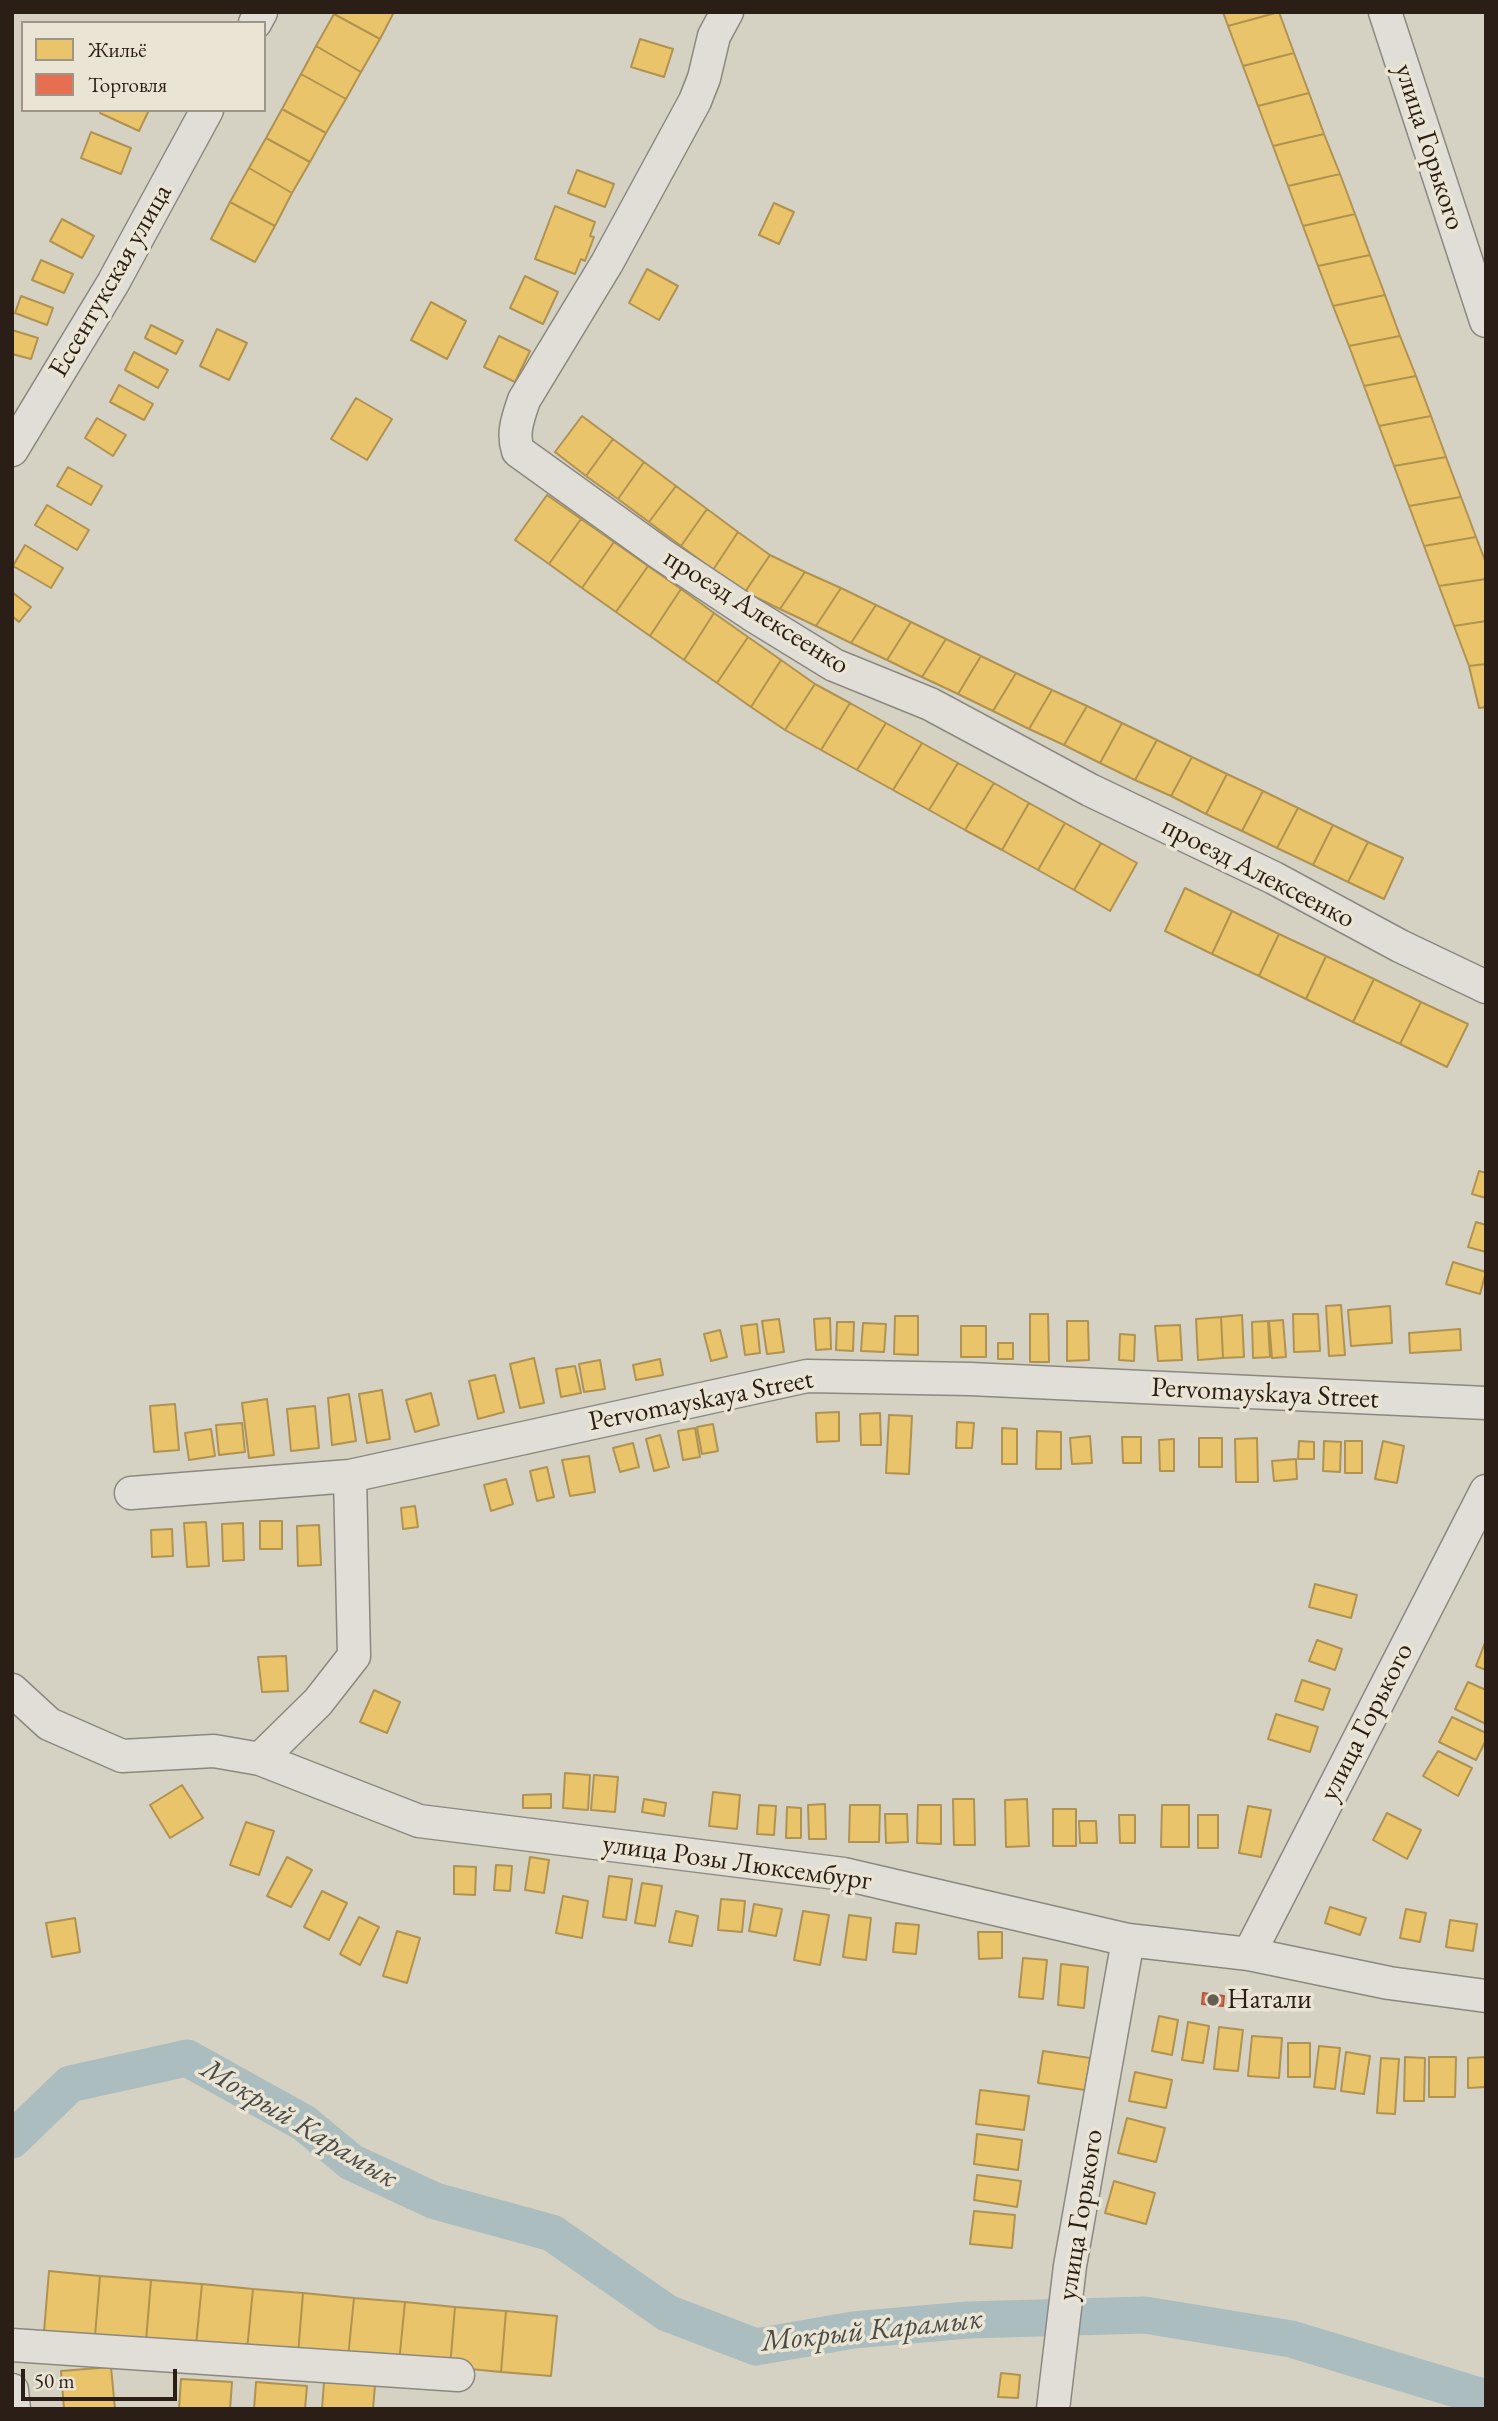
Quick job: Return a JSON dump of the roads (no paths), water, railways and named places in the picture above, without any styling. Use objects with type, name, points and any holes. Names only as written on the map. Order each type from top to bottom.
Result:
[{"type":"street","name":"проезд Алексеенко","points":[[727,12],[714,36],[704,78],[695,101],[607,263],[524,400],[514,439],[518,451],[661,554],[834,665],[930,704],[1090,790],[1274,878],[1400,946],[1486,987]]},
{"type":"street","name":"улица Горького","points":[[1385,12],[1486,321]]},
{"type":"street","name":"Ессентукская улица","points":[[12,450],[113,283],[206,112]]},
{"type":"street","name":"Pervomayskaya Street","points":[[131,1493],[350,1476],[807,1376],[970,1379],[1486,1403]]},
{"type":"street","points":[[260,1759],[318,1702],[354,1656],[350,1476]]},
{"type":"street","name":"улица Горького","points":[[1249,1954],[1486,1491]]},
{"type":"street","name":"улица Розы Люксембург","points":[[12,1690],[49,1724],[122,1756],[214,1751],[260,1759],[419,1821],[844,1874],[1128,1940],[1249,1954],[1390,1983],[1486,1996]]},
{"type":"street","name":"улица Горького","points":[[1053,2409],[1070,2266],[1128,1940]]},
{"type":"street","points":[[12,2345],[458,2375]]},
{"type":"street","points":[[12,2389],[14,2409]]},
{"type":"waterway","name":"Мокрый Карамык","points":[[12,2140],[70,2084],[187,2058],[304,2123],[351,2162],[435,2201],[552,2233],[667,2313],[756,2347],[853,2330],[968,2320],[1145,2315],[1291,2339],[1486,2398]]},
{"type":"place","name":"Натали","points":[[1213,2000]]}]
